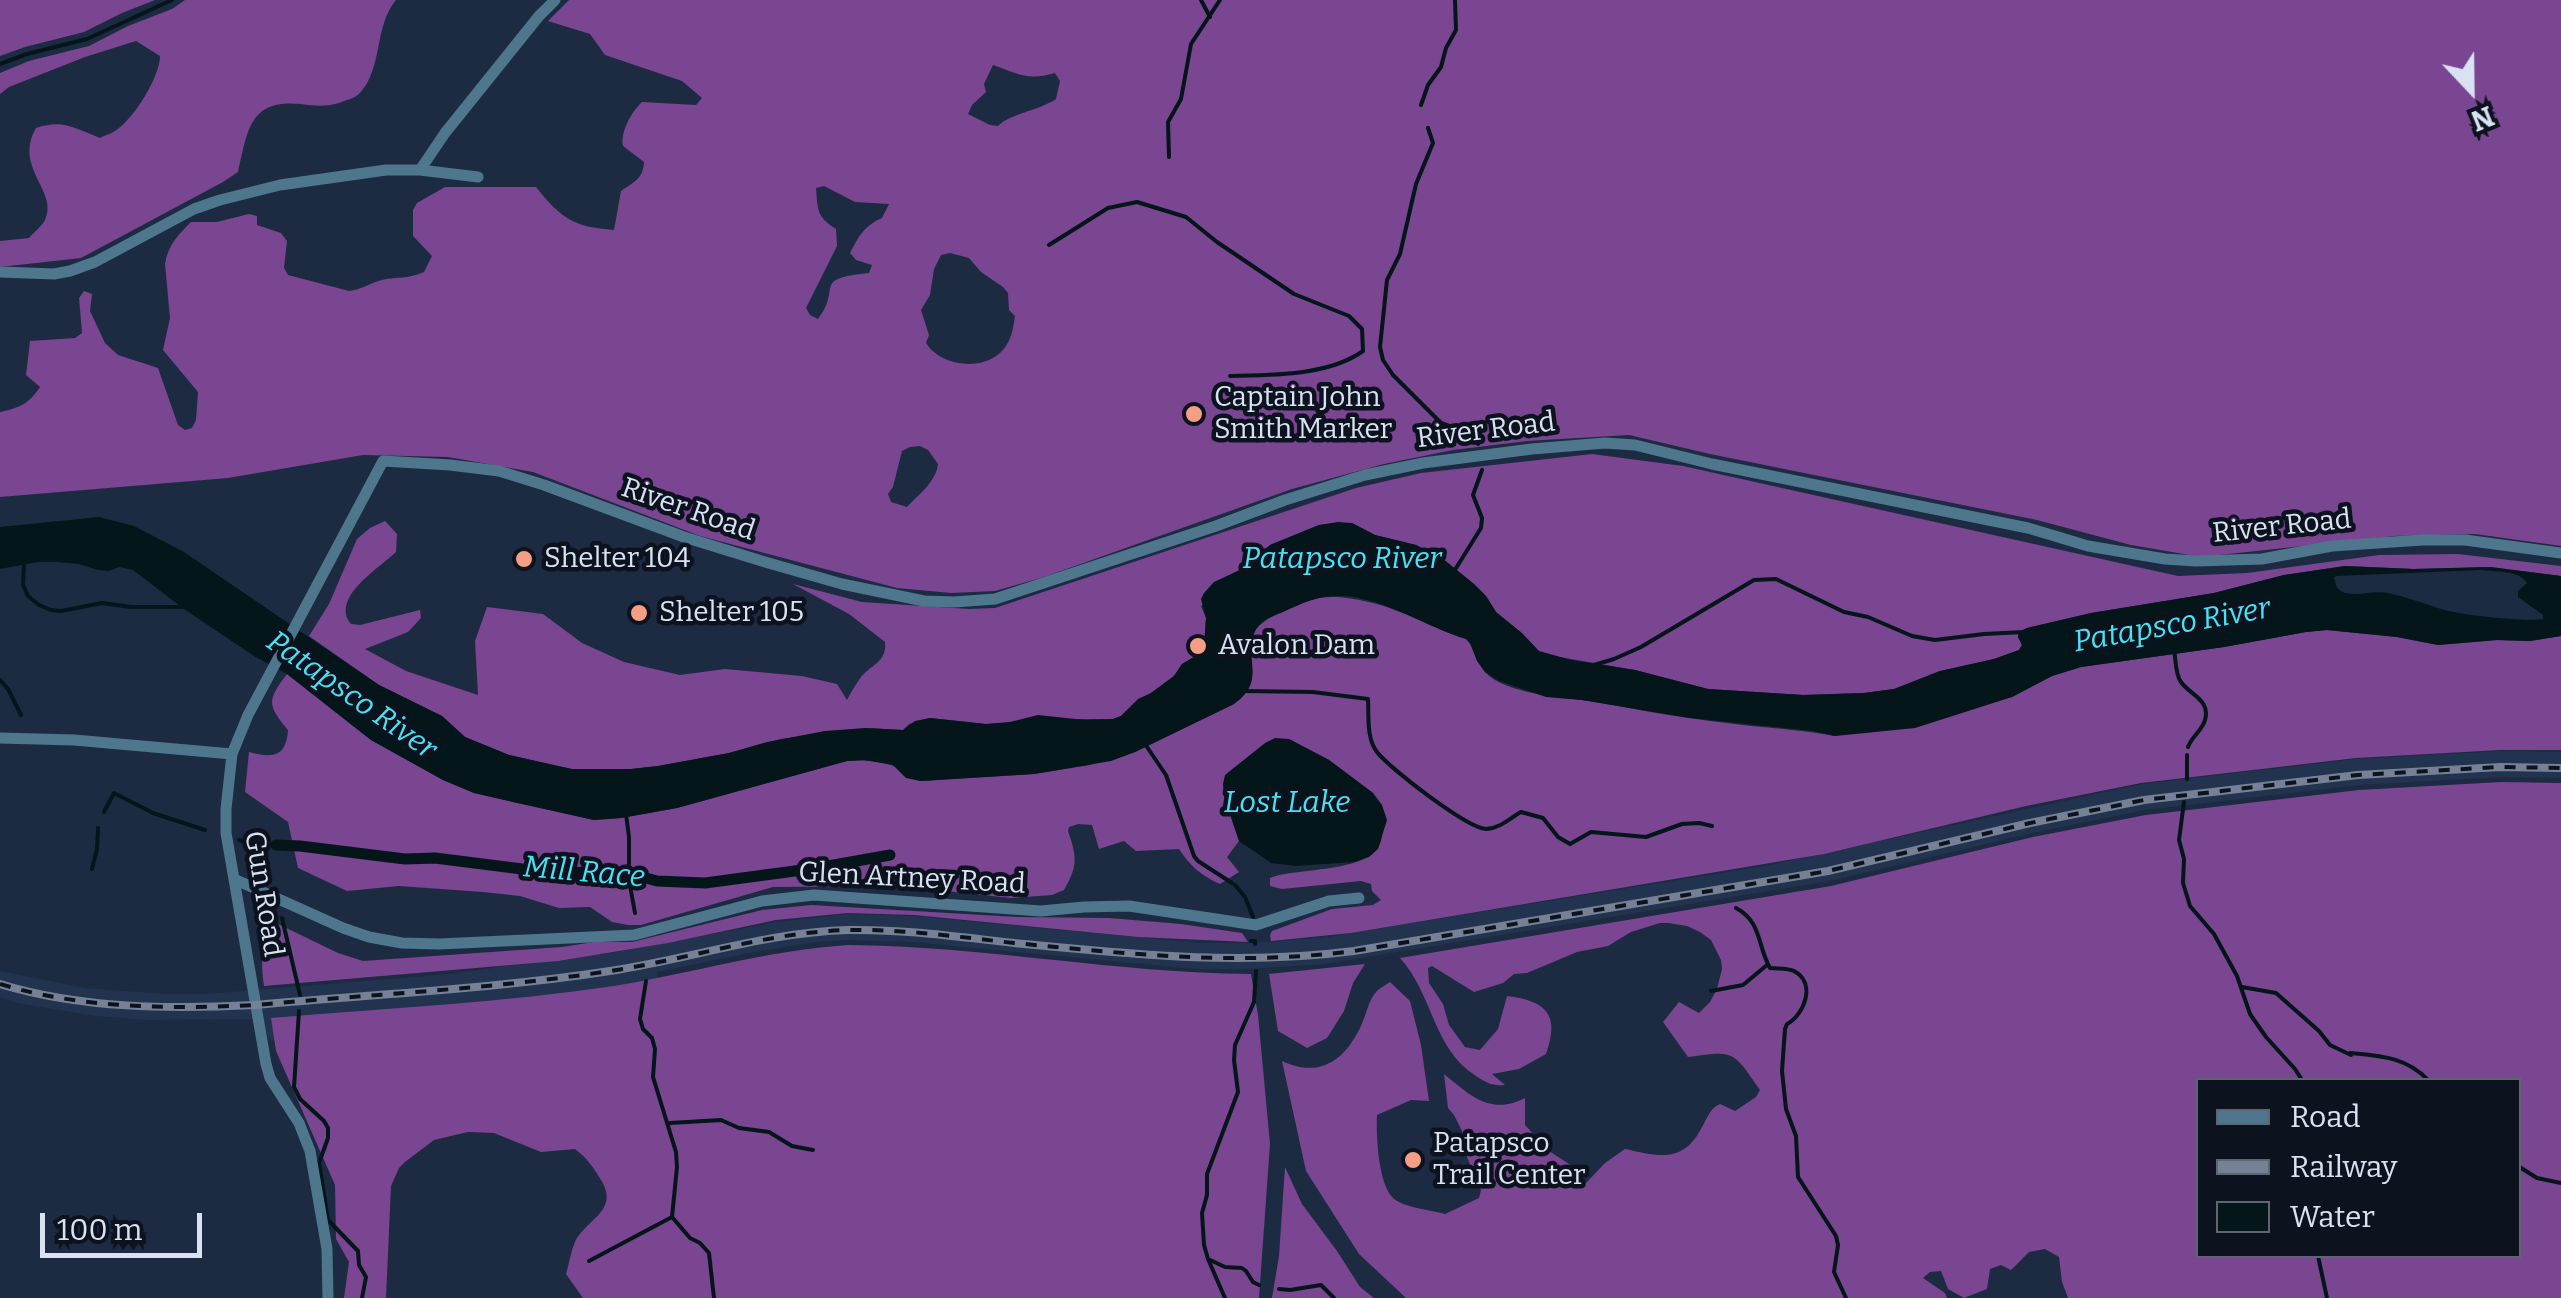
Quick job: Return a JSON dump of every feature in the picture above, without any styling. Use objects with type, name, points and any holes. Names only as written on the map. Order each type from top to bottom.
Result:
[{"type":"street","points":[[420,170],[445,133],[555,0]]},
{"type":"street","points":[[0,272],[70,271],[194,210],[249,192],[386,170],[478,177]]},
{"type":"street","name":"River Road","points":[[384,461],[450,464],[499,472],[764,562],[842,584],[934,601],[976,601],[1015,593],[1285,500],[1423,462],[1604,442],[1635,445],[2028,528],[2088,546],[2164,559],[2262,559],[2332,546],[2423,540],[2465,540],[2561,553]]},
{"type":"street","name":"Gun Road","points":[[328,1298],[327,1249],[310,1151],[266,1064],[226,833],[226,809],[232,754],[248,714],[384,461]]},
{"type":"street","points":[[0,738],[74,740],[232,754]]},
{"type":"street","name":"Glen Artney Road","points":[[234,879],[356,933],[420,944],[634,935],[762,901],[814,896],[1042,911],[1129,906],[1256,925],[1330,902],[1359,898]]},
{"type":"shaded area","points":[[0,0],[155,0],[84,32],[0,56]]},
{"type":"shaded area","points":[[185,0],[396,0],[384,22],[372,72],[358,95],[329,105],[284,104],[261,112],[249,131],[238,172],[81,258],[0,267],[0,241],[29,238],[45,220],[48,209],[30,155],[36,128],[61,125],[100,138],[113,132],[130,118],[144,97],[156,75],[160,56],[136,41],[85,57],[0,94],[0,73],[29,61],[89,46]]},
{"type":"shaded area","points":[[569,0],[2561,0],[2561,546],[2475,534],[2394,536],[2201,557],[1629,435],[1527,441],[1384,464],[1292,489],[1044,577],[995,591],[951,593],[897,588],[700,536],[533,472],[448,457],[363,455],[228,478],[0,497],[0,412],[23,404],[40,387],[26,375],[30,341],[75,338],[82,333],[79,298],[84,291],[92,294],[90,311],[105,343],[118,355],[158,368],[178,425],[185,430],[192,428],[198,392],[163,350],[170,318],[166,257],[191,222],[257,216],[257,225],[281,233],[287,241],[284,268],[288,275],[349,291],[424,272],[432,256],[413,236],[413,210],[417,203],[445,187],[536,187],[569,219],[614,230],[621,191],[637,179],[643,168],[644,162],[623,146],[625,128],[634,111],[642,102],[696,105],[702,98],[682,81],[605,55],[590,34],[548,21]],"holes":[[[993,65],[1030,76],[1055,73],[1060,81],[1056,99],[998,126],[968,114],[986,92],[984,84]],[[824,186],[855,202],[889,204],[882,218],[863,232],[850,253],[856,260],[872,265],[869,273],[834,282],[818,319],[806,308],[837,246],[836,229],[819,212],[816,188]],[[941,255],[969,258],[1008,293],[1009,310],[1015,316],[1012,331],[1004,349],[992,359],[971,364],[950,361],[926,343],[929,335],[921,310],[930,295],[934,269]],[[910,447],[928,450],[938,464],[930,482],[907,507],[891,502],[888,494],[902,451]]]},
{"type":"shaded area","points":[[1592,454],[1683,466],[2178,576],[2247,573],[2379,555],[2458,554],[2561,566],[2561,576],[2490,567],[2345,566],[2284,575],[2214,593],[2027,628],[2019,632],[2019,650],[1940,671],[1894,689],[1803,695],[1708,689],[1635,670],[1548,655],[1538,651],[1496,612],[1474,584],[1443,559],[1416,545],[1375,535],[1352,523],[1319,525],[1270,545],[1201,606],[1206,618],[1204,646],[1199,654],[1113,719],[986,724],[930,718],[909,724],[903,730],[866,728],[781,739],[729,753],[631,769],[571,769],[509,755],[465,737],[442,716],[379,685],[309,636],[329,604],[357,539],[385,521],[397,534],[396,552],[351,594],[346,614],[351,624],[360,625],[420,610],[421,618],[408,632],[365,649],[406,671],[478,695],[475,641],[487,607],[543,614],[582,643],[624,662],[680,675],[725,669],[802,676],[837,684],[847,700],[861,677],[881,658],[885,642],[849,614],[793,584],[862,602],[995,608],[1356,488],[1421,473]]},
{"type":"shaded area","points":[[1338,597],[1385,607],[1466,639],[1485,672],[1520,690],[1692,719],[1835,736],[2012,697],[2052,676],[2081,667],[2306,632],[2327,630],[2438,645],[2561,636],[2561,750],[2356,758],[2141,783],[1824,854],[1351,933],[1271,941],[1272,931],[1332,909],[1373,905],[1381,900],[1371,884],[1361,881],[1282,889],[1270,886],[1270,878],[1364,859],[1375,852],[1382,835],[1373,793],[1329,760],[1289,739],[1224,796],[1239,841],[1227,857],[1239,872],[1220,884],[1197,870],[1179,849],[1136,851],[1124,841],[1099,849],[1092,825],[1078,824],[1068,831],[1074,855],[1072,874],[1064,890],[1052,895],[1011,898],[899,886],[773,887],[641,925],[612,922],[590,907],[559,908],[520,896],[399,886],[347,891],[298,868],[288,822],[245,792],[249,752],[276,754],[287,739],[288,730],[272,702],[287,674],[371,740],[443,780],[474,793],[594,820],[677,808],[847,761],[886,763],[921,781],[1034,774],[1090,765],[1135,752],[1234,704],[1250,687],[1251,643],[1258,627],[1299,604]]},
{"type":"shaded area","points":[[2500,751],[2561,752],[2561,778],[2501,777],[2359,785],[2145,810],[1830,881],[1324,964],[1198,969],[911,942],[817,942],[657,972],[657,992],[269,1041],[263,1019],[148,1020],[96,1016],[0,997],[0,971],[85,988],[206,994],[449,974],[601,955],[776,922],[848,914],[914,916],[1199,943],[1321,938],[1770,865],[2142,784],[2357,759]]},
{"type":"shaded area","points":[[2501,782],[2561,783],[2561,1298],[2068,1298],[2059,1257],[2045,1249],[2029,1252],[2011,1270],[2001,1265],[1990,1269],[1987,1289],[1964,1298],[1948,1289],[1941,1271],[1930,1272],[1923,1278],[1947,1298],[1406,1298],[1359,1254],[1306,1171],[1282,1061],[1307,1068],[1338,1058],[1353,1040],[1374,995],[1390,982],[1410,1001],[1429,1101],[1411,1100],[1377,1115],[1386,1186],[1397,1201],[1408,1205],[1445,1214],[1479,1198],[1481,1190],[1467,1157],[1462,1131],[1448,1108],[1444,1074],[1472,1096],[1491,1104],[1525,1098],[1525,1125],[1586,1183],[1625,1149],[1659,1155],[1677,1153],[1694,1140],[1716,1106],[1735,1111],[1760,1090],[1732,1056],[1688,1057],[1663,1022],[1679,1002],[1699,1013],[1717,989],[1722,969],[1711,940],[1687,926],[1660,923],[1631,932],[1608,946],[1577,952],[1474,992],[1432,966],[1428,968],[1429,983],[1443,1004],[1449,1025],[1465,1047],[1480,1050],[1498,1029],[1507,996],[1532,1002],[1547,1012],[1551,1029],[1546,1054],[1519,1069],[1492,1074],[1505,1085],[1480,1078],[1462,1065],[1400,958],[1831,886],[2033,837],[2146,815],[2359,790]]},
{"type":"shaded area","points":[[811,905],[1181,924],[1242,933],[1248,942],[847,913],[776,920],[558,961],[264,986],[262,955],[268,925],[278,924],[363,961],[632,942],[762,910]]},
{"type":"shaded area","points":[[848,945],[1251,974],[1270,1144],[1259,1298],[583,1298],[566,1274],[575,1242],[606,1200],[606,1191],[592,1167],[575,1149],[541,1152],[494,1133],[468,1132],[434,1140],[399,1168],[391,1186],[386,1298],[344,1298],[349,1262],[336,1239],[335,1185],[276,1051],[271,1018],[571,992]]},
{"type":"shaded area","points":[[1365,964],[1327,1038],[1307,1048],[1278,1031],[1269,974]]},
{"type":"shaded area","points":[[1285,1167],[1302,1204],[1360,1287],[1374,1298],[1272,1298]]},
{"type":"water","name":"Patapsco River","points":[[99,517],[134,526],[184,552],[379,685],[442,716],[465,737],[509,755],[572,769],[658,766],[825,731],[903,730],[915,721],[930,718],[986,724],[1038,715],[1113,719],[1199,654],[1204,646],[1206,618],[1201,599],[1214,582],[1246,567],[1270,545],[1319,525],[1338,522],[1352,523],[1375,535],[1416,545],[1443,559],[1474,584],[1496,612],[1539,651],[1708,689],[1803,695],[1894,689],[1940,671],[2019,650],[2019,632],[2027,628],[2345,566],[2490,567],[2561,576],[2561,636],[2438,645],[2327,630],[2306,632],[2081,667],[2052,676],[2012,697],[1915,728],[1835,736],[1546,697],[1499,681],[1485,672],[1466,639],[1371,601],[1332,596],[1301,604],[1259,625],[1252,644],[1252,679],[1244,696],[1234,704],[1111,761],[1034,774],[921,781],[906,778],[893,765],[847,761],[677,808],[594,820],[474,793],[443,780],[371,740],[287,674],[184,609],[133,570],[98,570],[57,562],[0,569],[0,527]],"holes":[[[2481,570],[2523,579],[2527,583],[2518,591],[2518,597],[2543,615],[2543,619],[2462,614],[2388,593],[2346,593],[2338,589],[2334,578]]]},
{"type":"water","name":"Lost Lake","points":[[1275,738],[1289,739],[1329,760],[1373,793],[1387,820],[1378,849],[1369,857],[1354,862],[1295,866],[1271,863],[1239,841],[1224,796],[1225,775]]},
{"type":"waterway","points":[[0,64],[87,39],[172,0]]},
{"type":"waterway","points":[[1201,0],[1210,17]]},
{"type":"waterway","points":[[1169,157],[1168,122],[1181,99],[1191,44],[1220,0]]},
{"type":"waterway","points":[[1421,105],[1456,30],[1455,0]]},
{"type":"waterway","points":[[1428,128],[1433,143],[1416,184],[1400,254],[1387,280],[1380,347],[1393,375],[1441,423],[1468,433],[1478,444]]},
{"type":"waterway","points":[[1049,245],[1108,208],[1137,202],[1186,217],[1294,294],[1349,316],[1362,329],[1363,351],[1333,365],[1299,372],[1230,376]]},
{"type":"waterway","points":[[1453,573],[1481,528],[1482,518],[1473,495],[1482,470]]},
{"type":"waterway","points":[[24,563],[23,585],[28,596],[51,610],[102,603],[183,607]]},
{"type":"waterway","points":[[1594,665],[1641,647],[1754,580],[1776,579],[1844,612],[1868,617],[1912,636],[1935,640],[2024,632]]},
{"type":"waterway","points":[[2174,650],[2179,679],[2202,703],[2206,713],[2204,724],[2188,747]]},
{"type":"waterway","points":[[0,680],[21,715]]},
{"type":"waterway","points":[[1243,691],[1313,692],[1368,699],[1370,733],[1377,752],[1429,796],[1486,829],[1521,812],[1543,818],[1558,837],[1570,844],[1591,832],[1646,837],[1682,824],[1712,826]]},
{"type":"waterway","points":[[1145,744],[1166,775],[1194,856],[1232,883]]},
{"type":"waterway","points":[[2187,755],[2187,779]]},
{"type":"waterway","points":[[104,812],[114,793],[153,813],[205,830]]},
{"type":"waterway","points":[[2184,802],[2179,840],[2184,859],[2183,883],[2190,906],[2214,934],[2237,976],[2250,1014],[2301,1078]]},
{"type":"waterway","points":[[626,814],[635,913]]},
{"type":"waterway","points":[[92,869],[98,828]]},
{"type":"waterway","points":[[239,840],[259,845]]},
{"type":"waterway","name":"Mill Race","points":[[276,845],[546,872],[628,873],[657,881],[705,883],[890,855]]},
{"type":"waterway","points":[[1235,885],[1253,917]]},
{"type":"waterway","points":[[1736,908],[1755,927],[1770,968],[1794,971],[1805,983],[1803,1006],[1785,1029],[1782,1071],[1786,1109],[1796,1136],[1798,1177],[1836,1236],[1834,1272],[1846,1298]]},
{"type":"waterway","points":[[282,918],[300,995]]},
{"type":"waterway","points":[[1251,941],[1255,944]]},
{"type":"waterway","points":[[1711,991],[1743,985],[1767,965]]},
{"type":"waterway","points":[[1225,1298],[1204,1245],[1202,1213],[1207,1174],[1238,1092],[1235,1045],[1254,1002],[1256,971]]},
{"type":"waterway","points":[[646,981],[640,1019],[655,1049],[653,1077],[676,1152],[672,1217],[709,1253],[714,1298]]},
{"type":"waterway","points":[[2242,987],[2276,993],[2330,1045],[2351,1055],[2402,1062],[2426,1078]]},
{"type":"waterway","points":[[299,1011],[294,1087],[300,1099],[328,1128],[319,1163],[328,1220],[358,1251],[359,1265],[366,1277],[362,1298]]},
{"type":"waterway","points":[[670,1123],[721,1120],[739,1128],[769,1132],[792,1146],[813,1150]]},
{"type":"waterway","points":[[2521,1168],[2537,1178],[2561,1183]]},
{"type":"waterway","points":[[589,1261],[672,1217]]},
{"type":"waterway","points":[[2318,1258],[2327,1298]]},
{"type":"waterway","points":[[1208,1259],[1225,1267],[1242,1268],[1259,1285]]},
{"type":"waterway","points":[[1279,1289],[1321,1285],[1334,1298]]},
{"type":"railway","points":[[0,984],[95,1003],[256,1005],[566,977],[788,936],[848,930],[911,932],[1184,957],[1311,955],[1828,871],[2144,800],[2358,775],[2500,767],[2561,768]]},
{"type":"place","name":"Captain John Smith Marker","points":[[1194,414]]},
{"type":"place","name":"Shelter 104","points":[[524,559]]},
{"type":"place","name":"Shelter 105","points":[[639,613]]},
{"type":"place","name":"Avalon Dam","points":[[1198,646]]},
{"type":"place","name":"Patapsco Trail Center","points":[[1413,1160]]}]
